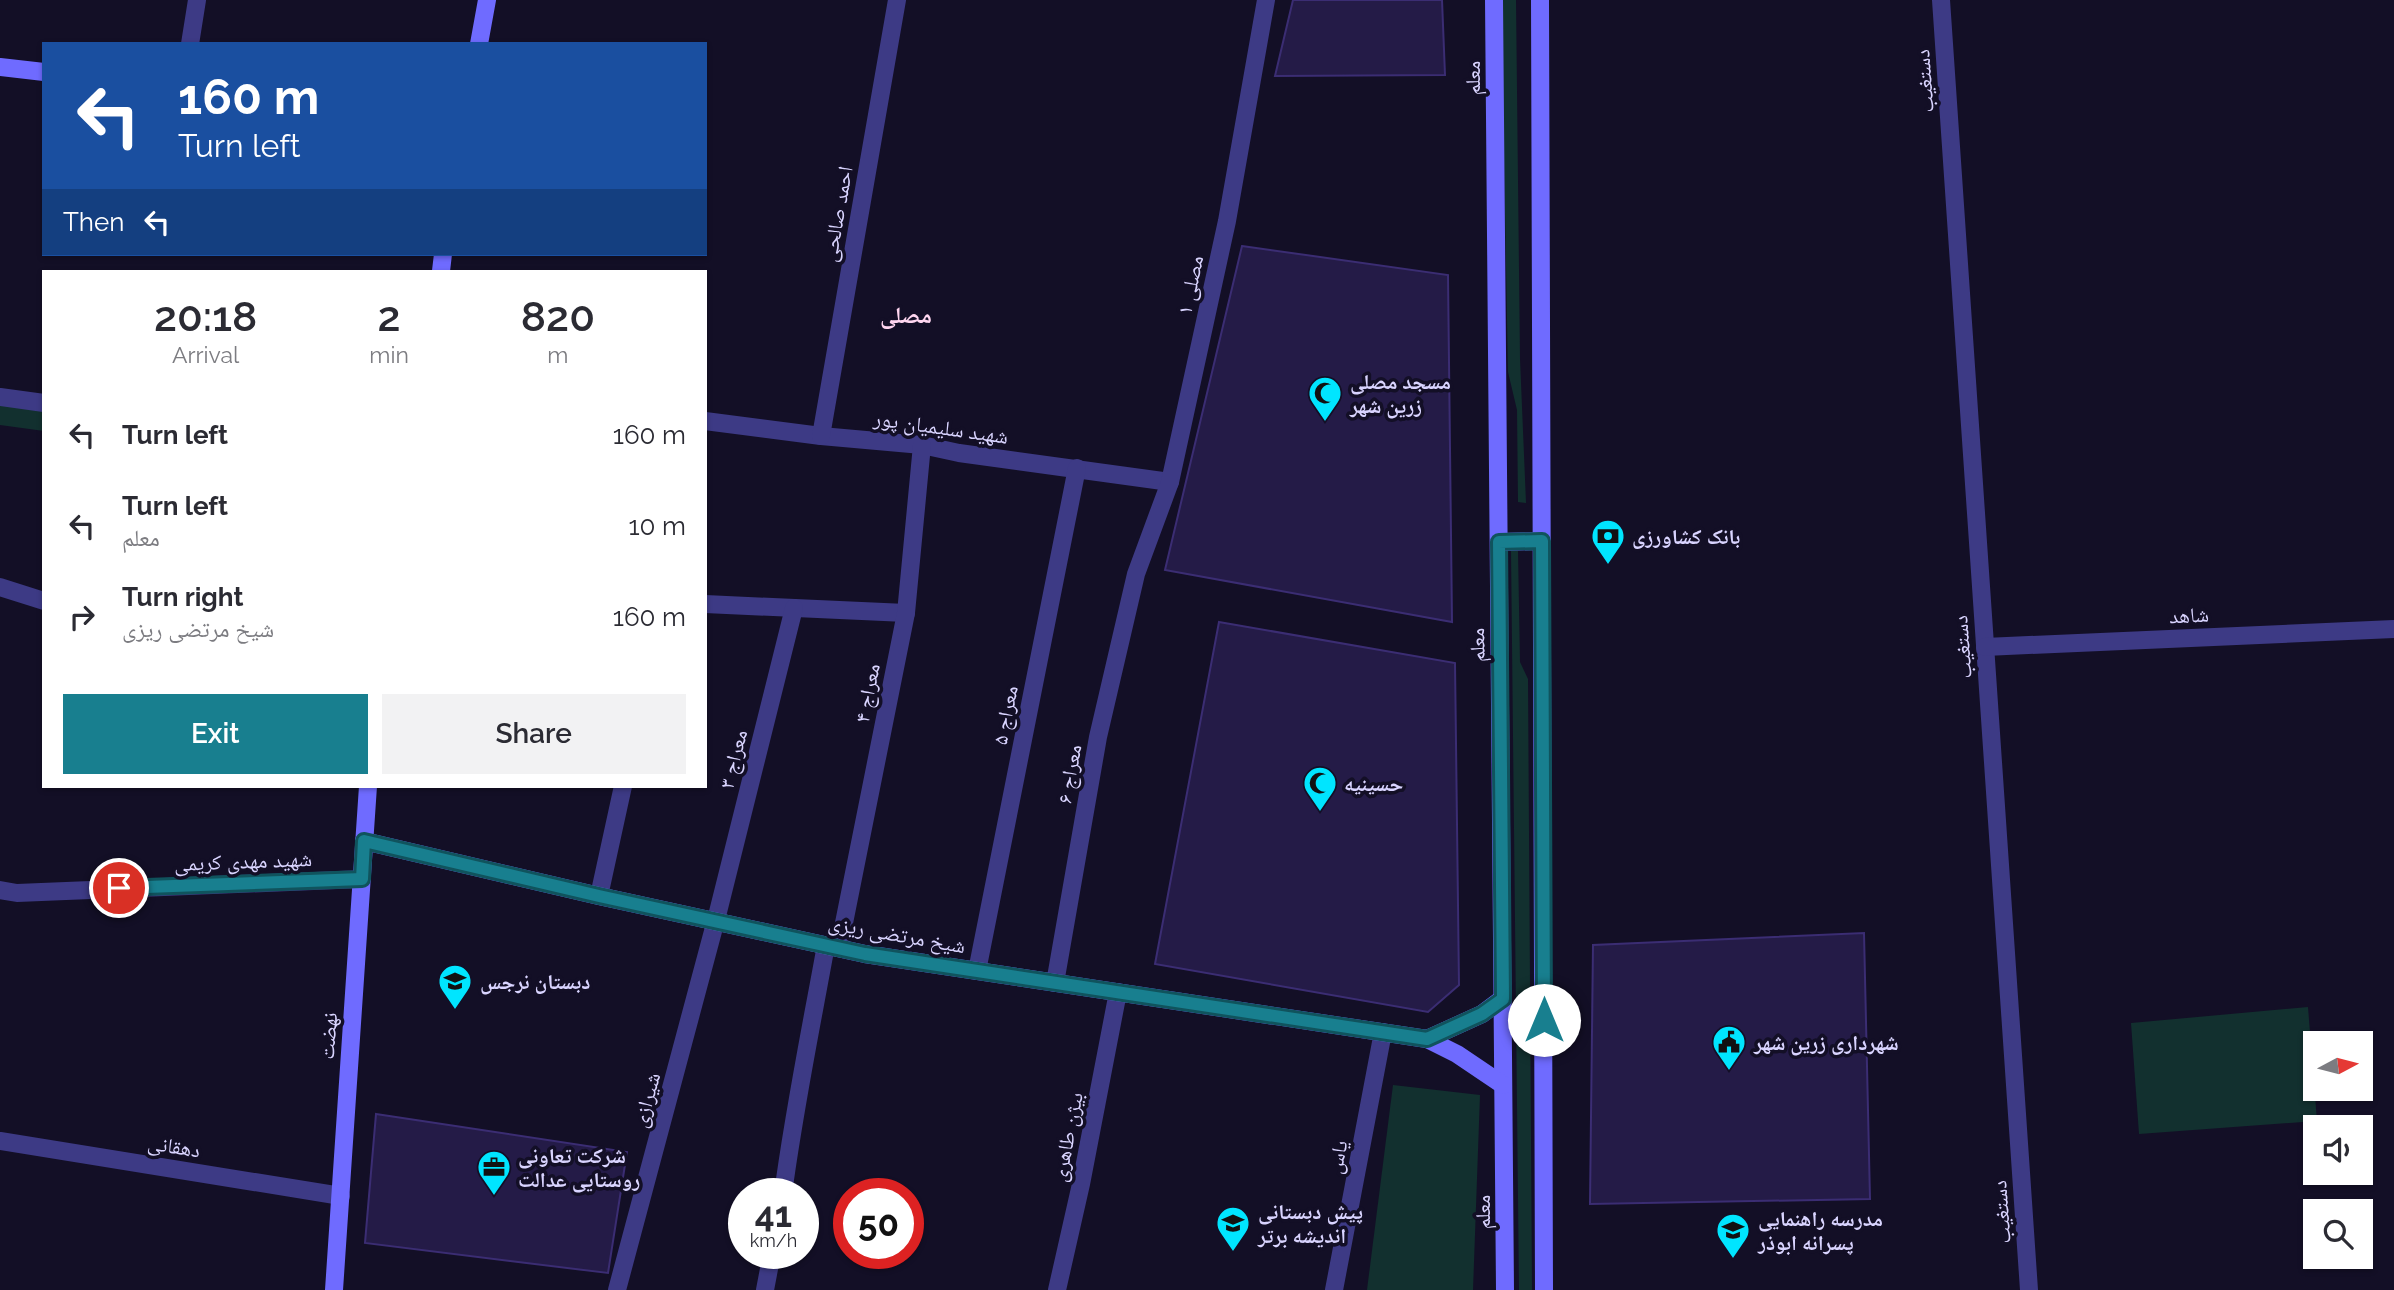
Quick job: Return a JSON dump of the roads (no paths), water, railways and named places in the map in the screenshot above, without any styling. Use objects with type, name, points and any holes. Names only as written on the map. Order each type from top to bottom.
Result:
[{"type":"main road","points":[[480,42],[487,0]]},
{"type":"main road","name":"معلم","points":[[1494,0],[1505,1290]]},
{"type":"main road","points":[[1540,0],[1544,1290]]},
{"type":"main road","points":[[0,67],[42,72]]},
{"type":"main road","points":[[1499,542],[1542,541]]},
{"type":"main road","name":"نهضت","points":[[334,1290],[368,788]]},
{"type":"main road","name":"شیخ مرتضی ریزی","points":[[364,841],[833,947],[1427,1039],[1457,1054],[1503,1085]]},
{"type":"main road","points":[[1427,1039],[1482,1014],[1503,999]]},
{"type":"street","points":[[190,42],[197,0]]},
{"type":"street","name":"احمد صالحی","points":[[821,436],[897,0]]},
{"type":"street","name":"مصلی ۱","points":[[1136,574],[1170,482],[1227,221],[1266,0]]},
{"type":"street","name":"دستغیب","points":[[1941,0],[2029,1290]]},
{"type":"street","points":[[0,397],[42,403]]},
{"type":"street","name":"شهید سلیمیان پور","points":[[707,421],[821,436],[922,445],[959,453],[1170,482]]},
{"type":"street","name":"معراج ۴","points":[[785,1178],[792,1125],[906,613],[922,445]]},
{"type":"street","name":"معراج ۵","points":[[977,971],[1077,468]]},
{"type":"street","name":"معراج ۶","points":[[1055,983],[1098,737],[1136,574]]},
{"type":"street","points":[[0,587],[42,600]]},
{"type":"street","points":[[707,604],[906,613]]},
{"type":"street","name":"معراج ۳","points":[[716,920],[794,608]]},
{"type":"street","name":"شاهد","points":[[1985,647],[2394,629]]},
{"type":"street","points":[[599,896],[623,788]]},
{"type":"street","name":"شهید مهدی کریمی","points":[[0,890],[16,892],[362,879]]},
{"type":"street","name":"شیرازی","points":[[617,1290],[716,920]]},
{"type":"street","name":"بیژن طاهری","points":[[1058,1290],[1118,992]]},
{"type":"street","name":"یاس","points":[[1334,1290],[1383,1032]]},
{"type":"street","name":"دهقانی","points":[[0,1141],[341,1196]]},
{"type":"street","points":[[765,1290],[769,1269]]},
{"type":"place","name":"مسجد مصلی زرین شهر","points":[[1325,423]]},
{"type":"place","name":"بانک کشاورزی","points":[[1608,566]]},
{"type":"place","name":"حسینیه","points":[[1320,813]]},
{"type":"place","name":"دبستان نرجس","points":[[455,1011]]},
{"type":"place","name":"شهرداری زرین شهر","points":[[1729,1072]]},
{"type":"place","name":"شرکت تعاونی روستایی عدالت","points":[[494,1197]]},
{"type":"place","name":"پیش دبستانی اندیشه برتر","points":[[1233,1253]]},
{"type":"place","name":"مدرسه راهنمایی پسرانه ابوذر","points":[[1733,1260]]},
{"type":"district","name":"مصلی","points":[[906,314]]}]
